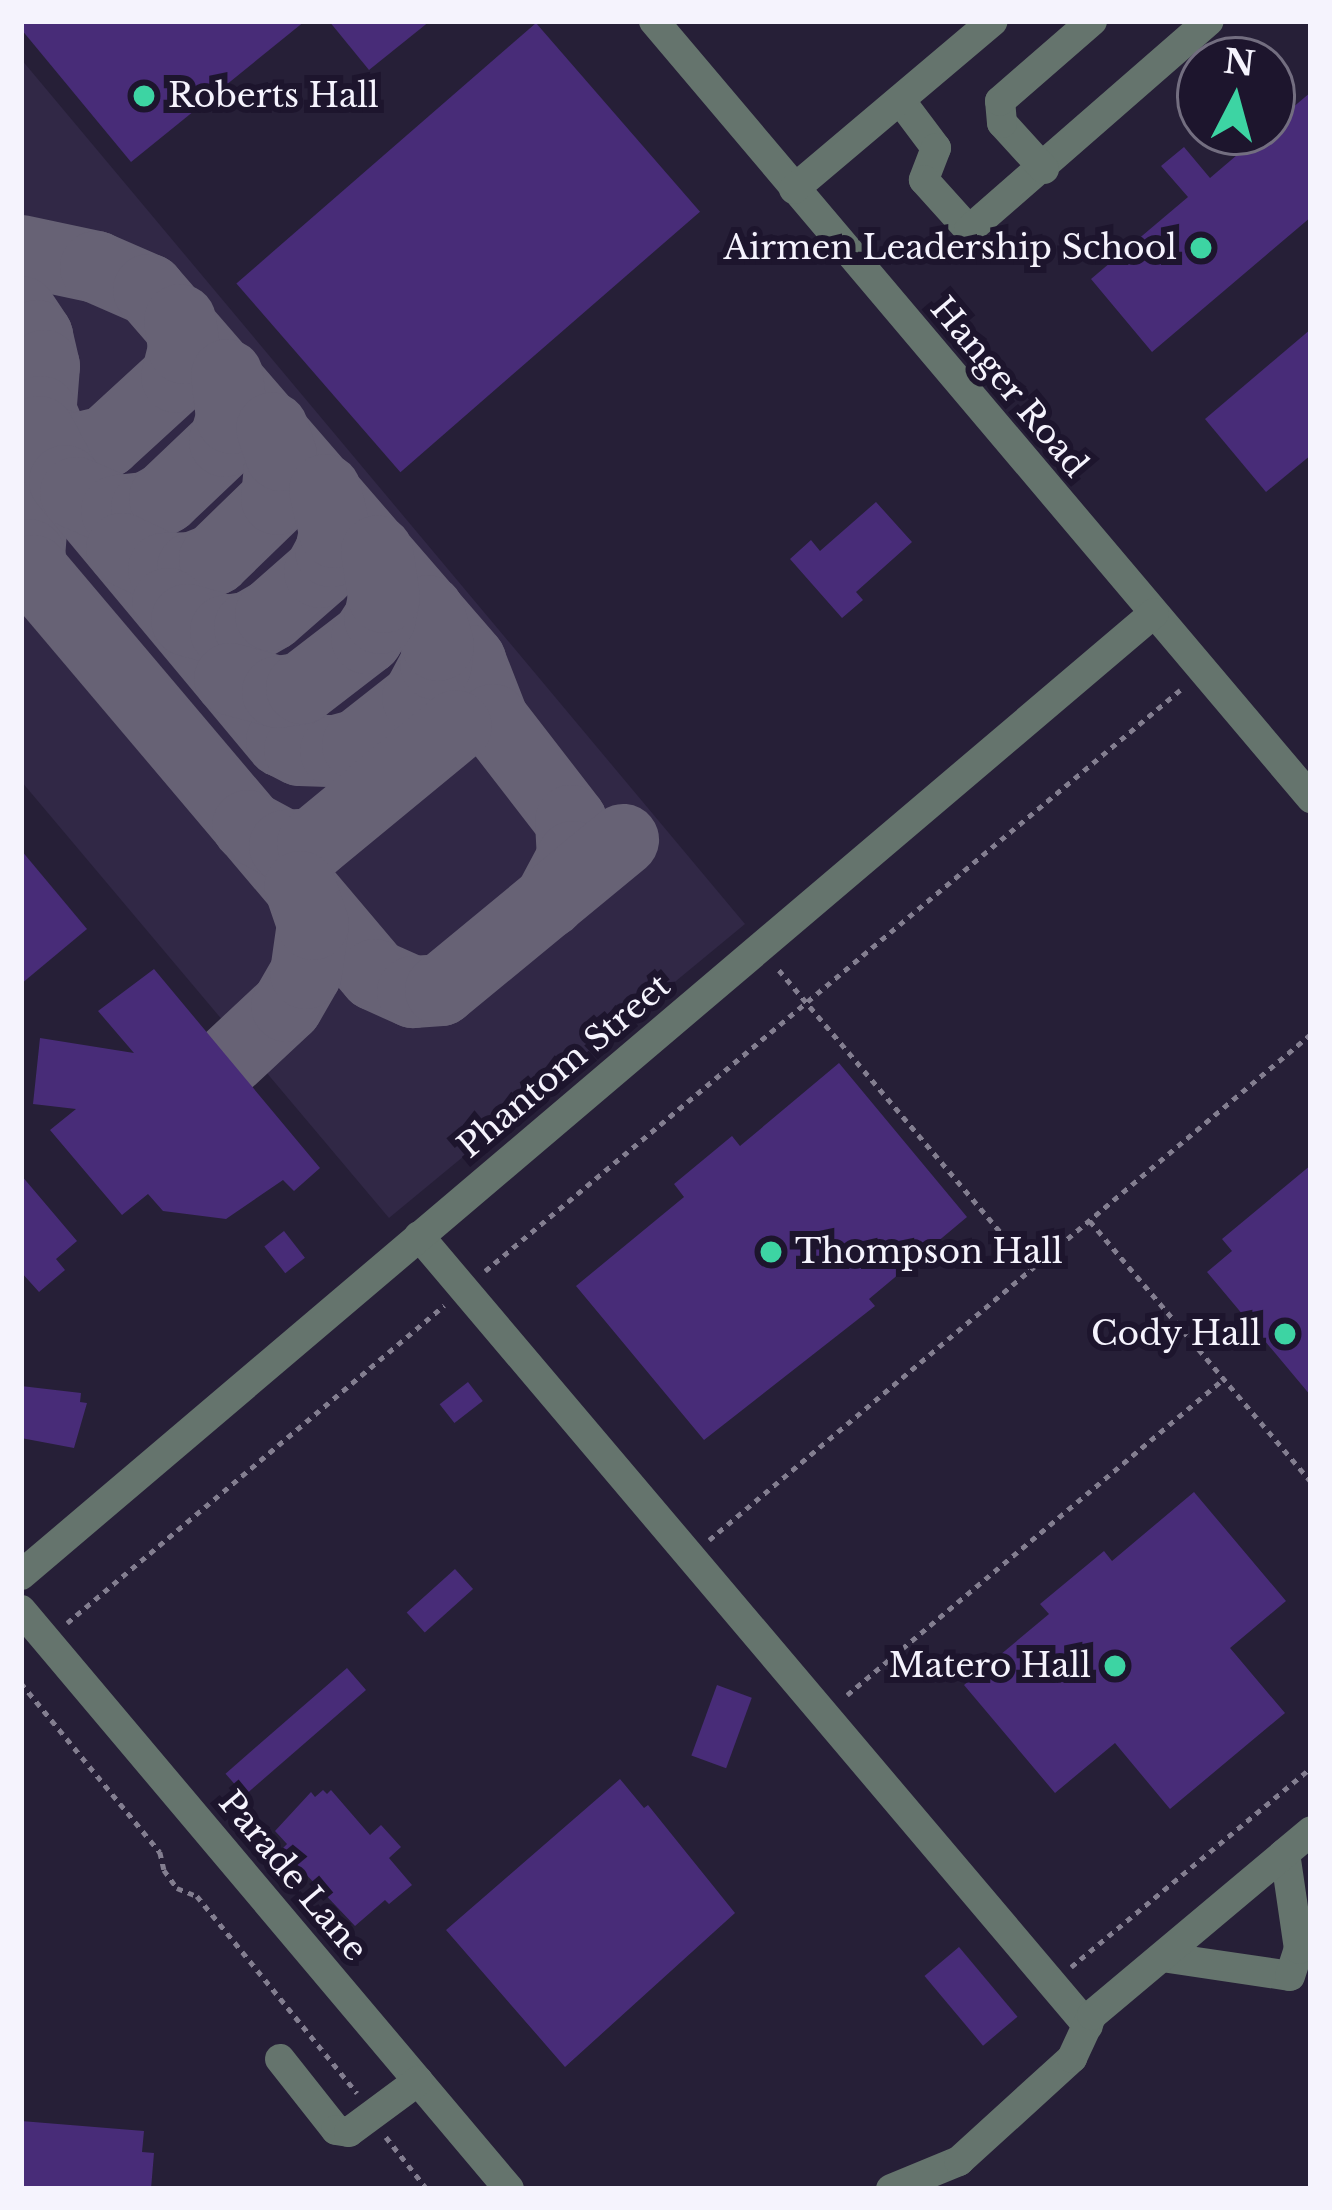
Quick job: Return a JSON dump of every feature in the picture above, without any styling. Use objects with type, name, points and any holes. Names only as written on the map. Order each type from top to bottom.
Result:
[{"type":"street","name":"Hanger Road","points":[[654,21],[1311,798]]},
{"type":"street","points":[[794,190],[993,21]]},
{"type":"street","points":[[1044,169],[1002,123],[1000,101],[1092,21]]},
{"type":"street","points":[[900,100],[936,148],[925,180],[968,230],[1044,169],[1209,21]]},
{"type":"street","name":"Phantom Street","points":[[21,1575],[1154,613]]},
{"type":"street","points":[[419,1236],[1088,2026]]},
{"type":"street","name":"Parade Lane","points":[[21,1610],[509,2189]]},
{"type":"street","points":[[891,2189],[959,2161],[1072,2058],[1093,2015],[1311,1831]]},
{"type":"street","points":[[1162,1957],[1290,1976],[1299,1949],[1286,1853]]},
{"type":"street","points":[[280,2059],[336,2130],[350,2132],[372,2120],[418,2081]]},
{"type":"path","points":[[46,1641],[1203,670]]},
{"type":"path","points":[[760,947],[1032,1270]]},
{"type":"path","points":[[690,1556],[1311,1034]]},
{"type":"path","points":[[1090,1221],[1311,1482]]},
{"type":"path","points":[[824,1714],[1224,1379]]},
{"type":"path","points":[[21,1683],[160,1852],[164,1870],[177,1888],[197,1896],[347,2075],[372,2120],[427,2189]]},
{"type":"path","points":[[1052,1983],[1311,1768]]},
{"type":"shaded area","points":[[21,59],[745,924],[389,1218],[21,781]]},
{"type":"building","name":"Roberts Hall","points":[[21,21],[305,21],[131,162],[21,29]]},
{"type":"building","name":"Roberts Hall","points":[[329,21],[430,21],[369,70]]},
{"type":"building","points":[[536,23],[700,212],[400,472],[236,283]]},
{"type":"building","name":"Airmen Leadership School","points":[[1311,92],[1311,217],[1152,352],[1091,279],[1188,197],[1161,166],[1176,154],[1192,156],[1210,178],[1236,156],[1296,156],[1296,105]]},
{"type":"building","points":[[1311,329],[1311,455],[1266,492],[1205,419]]},
{"type":"building","points":[[876,502],[912,542],[856,592],[863,600],[842,618],[790,559],[811,540],[820,551]]},
{"type":"building","points":[[21,850],[87,929],[21,984]]},
{"type":"building","points":[[154,969],[320,1168],[294,1191],[283,1180],[226,1219],[163,1211],[148,1194],[122,1215],[50,1130],[76,1109],[33,1104],[40,1038],[134,1053],[98,1011]]},
{"type":"building","name":"Thompson Hall","points":[[839,1063],[967,1217],[869,1299],[875,1306],[704,1440],[576,1286],[684,1197],[674,1184],[732,1136],[740,1146]]},
{"type":"building","name":"Cody Hall","points":[[1311,1165],[1311,1396],[1207,1272],[1232,1251],[1222,1239]]},
{"type":"building","points":[[21,1175],[77,1241],[56,1259],[65,1270],[39,1292],[21,1272]]},
{"type":"building","points":[[284,1231],[305,1258],[285,1273],[264,1246]]},
{"type":"building","points":[[468,1382],[483,1401],[454,1423],[440,1404]]},
{"type":"building","points":[[21,1386],[81,1393],[80,1402],[87,1403],[74,1448],[21,1438]]},
{"type":"building","name":"Matero Hall","points":[[1194,1492],[1286,1601],[1230,1648],[1285,1713],[1170,1809],[1115,1743],[1055,1793],[964,1685],[1049,1614],[1040,1604],[1104,1551],[1112,1561]]},
{"type":"building","points":[[455,1569],[473,1589],[425,1633],[407,1612]]},
{"type":"building","points":[[347,1668],[366,1690],[245,1796],[225,1774]]},
{"type":"building","points":[[717,1685],[752,1698],[726,1768],[691,1755]]},
{"type":"building","points":[[620,1779],[644,1808],[648,1805],[735,1913],[565,2067],[446,1930]]},
{"type":"building","points":[[323,1790],[327,1794],[331,1790],[370,1835],[381,1825],[401,1847],[389,1858],[412,1885],[355,1926],[282,1849],[287,1844],[275,1831],[311,1792],[315,1797]]},
{"type":"building","points":[[959,1947],[1017,2017],[983,2046],[925,1976]]},
{"type":"building","points":[[21,2121],[144,2131],[142,2152],[154,2153],[151,2189],[21,2189]]},
{"type":"taxiway","points":[[21,251],[96,267],[149,290],[470,661],[493,720],[571,821],[573,857],[549,902]]},
{"type":"taxiway","points":[[21,312],[37,336],[44,366],[29,555],[33,571],[375,975],[413,992],[441,990],[623,840]]},
{"type":"taxiway","points":[[41,412],[54,443],[71,450],[106,442],[177,377],[184,348],[180,320]]},
{"type":"taxiway","points":[[76,493],[117,511],[147,508],[165,498],[225,441],[232,418],[227,375]]},
{"type":"taxiway","points":[[122,549],[164,569],[193,568],[215,559],[277,499],[281,455],[272,428]]},
{"type":"taxiway","points":[[39,432],[65,481],[282,741],[300,750],[336,751],[358,745],[418,698],[436,664],[438,645],[428,611]]},
{"type":"taxiway","points":[[168,604],[187,620],[226,631],[250,627],[271,615],[320,572],[331,551],[335,532],[325,490]]},
{"type":"taxiway","points":[[230,679],[278,692],[302,688],[367,638],[380,618],[384,597],[377,552]]},
{"type":"taxiway","points":[[248,826],[285,846],[313,844],[456,726]]},
{"type":"taxiway","points":[[229,1060],[287,1006],[306,973],[313,924],[300,887]]},
{"type":"place","name":"Roberts Hall","points":[[144,96]]},
{"type":"place","name":"Airmen Leadership School","points":[[1201,248]]},
{"type":"place","name":"Thompson Hall","points":[[771,1252]]},
{"type":"place","name":"Cody Hall","points":[[1285,1334]]},
{"type":"place","name":"Matero Hall","points":[[1115,1666]]}]
